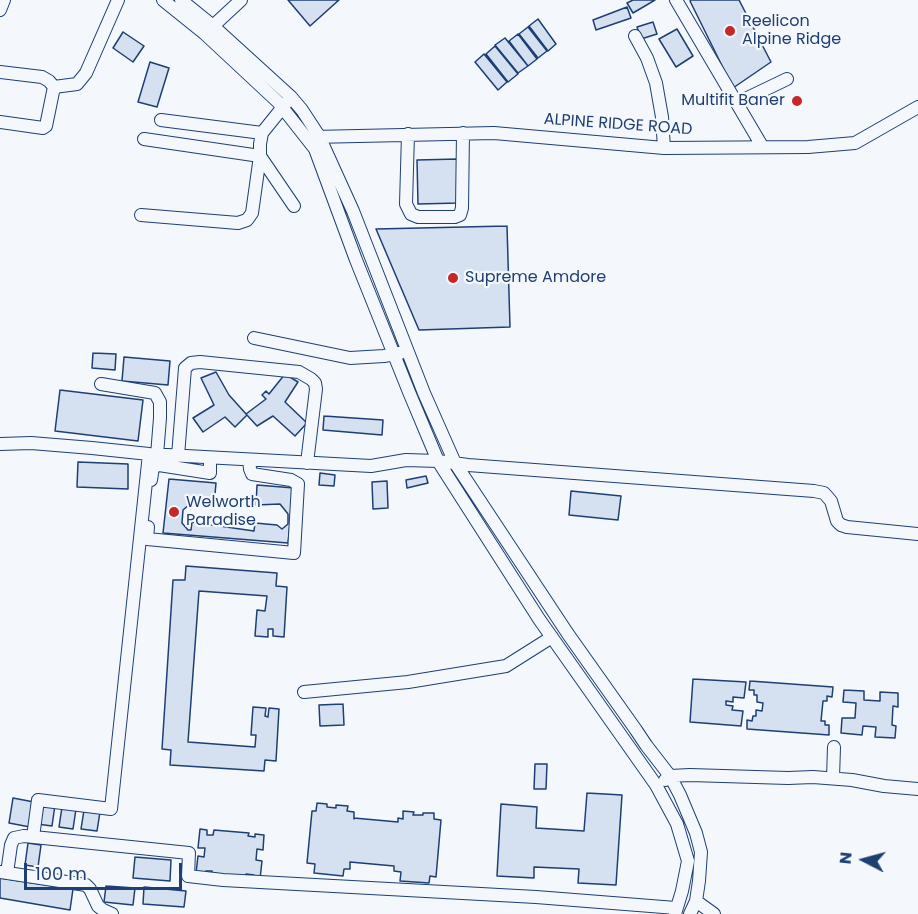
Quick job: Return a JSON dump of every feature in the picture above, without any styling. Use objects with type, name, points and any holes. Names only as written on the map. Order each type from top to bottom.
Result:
[{"type":"street","points":[[0,10],[4,0]]},
{"type":"street","points":[[54,87],[77,84],[86,73],[118,0]]},
{"type":"street","points":[[163,0],[247,72],[287,102],[302,110],[319,136],[353,211],[424,393],[455,463],[568,634],[646,746],[670,776],[680,795],[696,833],[701,852],[696,901],[690,914]]},
{"type":"street","points":[[112,914],[98,906],[86,885],[3,872],[14,838],[24,836],[189,853],[188,876],[224,880],[536,897],[675,911],[688,861],[677,824],[656,785],[539,619],[438,461],[315,149],[287,102],[213,26],[181,0]]},
{"type":"street","points":[[213,26],[241,0]]},
{"type":"street","points":[[676,0],[762,146]]},
{"type":"street","points":[[635,36],[648,58],[656,83],[662,117],[664,148]]},
{"type":"street","points":[[0,72],[42,77],[54,87]]},
{"type":"street","points":[[737,103],[787,79]]},
{"type":"street","points":[[0,122],[43,128],[46,126],[54,87]]},
{"type":"street","points":[[141,215],[238,224],[247,220],[252,213],[262,134],[287,102]]},
{"type":"street","name":"ALPINE RIDGE ROAD","points":[[306,137],[494,133],[664,148],[808,147],[855,143],[918,107]]},
{"type":"street","points":[[160,120],[262,134]]},
{"type":"street","points":[[408,134],[406,204],[411,214],[418,217],[455,217],[460,215],[462,208],[463,133]]},
{"type":"street","points":[[144,139],[260,156],[294,206]]},
{"type":"street","points":[[254,338],[350,358],[408,351]]},
{"type":"street","points":[[178,456],[185,368],[191,363],[200,362],[300,372],[311,379],[315,383],[315,389],[307,463]]},
{"type":"street","points":[[33,837],[38,800],[111,809],[160,402],[155,393],[101,384]]},
{"type":"street","points":[[0,444],[31,443],[153,455],[370,466],[406,460],[438,461],[814,491],[824,494],[831,501],[837,521],[841,525],[918,534]]},
{"type":"street","points":[[210,458],[210,473],[159,465],[153,467],[147,539],[294,553],[298,484],[291,480],[252,474],[249,459]]},
{"type":"street","points":[[304,692],[408,682],[507,666],[552,637]]},
{"type":"street","points":[[833,778],[834,747]]},
{"type":"street","points":[[656,785],[670,776],[690,775],[833,778],[918,789]]},
{"type":"street","points":[[696,901],[714,914]]},
{"type":"building","points":[[288,0],[339,0],[310,26]]},
{"type":"building","points":[[633,0],[655,0],[633,13],[627,3]]},
{"type":"building","name":"Reelicon Alpine Ridge","points":[[691,0],[739,0],[771,62],[733,88]]},
{"type":"building","points":[[627,7],[631,18],[596,30],[593,20]]},
{"type":"building","points":[[538,19],[556,44],[548,51],[529,26]]},
{"type":"building","points":[[653,22],[657,34],[641,39],[637,27]]},
{"type":"building","points":[[528,27],[547,51],[538,58],[519,34]]},
{"type":"building","points":[[677,29],[693,56],[676,67],[659,39]]},
{"type":"building","points":[[123,32],[144,46],[133,62],[113,48]]},
{"type":"building","points":[[518,34],[537,59],[528,66],[509,41]]},
{"type":"building","points":[[505,38],[528,66],[518,73],[495,45]]},
{"type":"building","points":[[495,46],[518,74],[508,82],[486,54]]},
{"type":"building","points":[[484,54],[507,82],[498,90],[475,62]]},
{"type":"building","points":[[150,62],[169,68],[157,107],[138,102]]},
{"type":"building","points":[[458,159],[459,203],[418,204],[417,160]]},
{"type":"building","name":"Supreme Amdore","points":[[507,226],[510,327],[419,330],[376,229]]},
{"type":"building","points":[[93,353],[116,354],[115,370],[92,368]]},
{"type":"building","points":[[124,357],[170,361],[168,385],[122,381]]},
{"type":"building","points":[[216,372],[229,395],[247,415],[235,427],[225,417],[203,432],[193,418],[214,405],[201,378]]},
{"type":"building","points":[[285,374],[298,382],[285,402],[307,423],[295,436],[273,416],[257,426],[246,414],[266,399],[262,395],[266,391],[269,394]]},
{"type":"building","points":[[60,390],[143,400],[138,441],[55,431]]},
{"type":"building","points":[[324,416],[383,420],[382,435],[323,430]]},
{"type":"building","points":[[78,462],[128,464],[128,489],[77,487]]},
{"type":"building","points":[[320,473],[335,475],[334,486],[319,485]]},
{"type":"building","points":[[426,476],[428,483],[407,488],[406,480]]},
{"type":"building","name":"Welworth Paradise","points":[[169,479],[216,483],[214,505],[190,504],[183,510],[182,523],[188,530],[191,530],[192,522],[254,531],[255,523],[277,525],[282,529],[288,524],[288,514],[280,504],[256,505],[257,485],[294,488],[288,543],[163,533]]},
{"type":"building","points":[[387,481],[388,508],[373,509],[372,482]]},
{"type":"building","points":[[571,491],[621,496],[618,520],[569,515]]},
{"type":"building","points":[[186,566],[277,573],[276,586],[287,587],[284,637],[273,636],[273,629],[268,629],[268,637],[255,636],[257,610],[265,611],[267,596],[199,591],[188,742],[255,747],[256,735],[251,735],[253,707],[266,708],[265,716],[268,717],[269,708],[279,709],[276,761],[265,760],[264,771],[170,765],[171,750],[162,749],[173,580],[185,580]]},
{"type":"building","points":[[693,679],[746,682],[744,698],[733,697],[733,702],[726,701],[726,705],[733,706],[732,710],[743,711],[741,726],[690,722]]},
{"type":"building","points":[[750,681],[833,687],[832,697],[827,696],[827,701],[823,701],[821,721],[829,725],[829,735],[747,729],[747,720],[752,721],[753,716],[756,716],[756,710],[762,711],[763,703],[757,702],[754,690],[749,690]]},
{"type":"building","points":[[844,690],[864,691],[864,700],[880,701],[880,692],[898,693],[898,707],[893,706],[892,725],[896,726],[895,738],[875,737],[876,727],[863,726],[862,735],[841,733],[842,718],[855,718],[856,703],[843,702]]},
{"type":"building","points":[[343,704],[344,725],[320,726],[319,705]]},
{"type":"building","points":[[535,764],[547,764],[546,789],[534,789]]},
{"type":"building","points":[[587,793],[622,795],[616,885],[578,883],[579,869],[534,867],[534,878],[497,876],[501,804],[537,807],[536,828],[584,831]]},
{"type":"building","points":[[13,798],[34,802],[30,827],[9,823]]},
{"type":"building","points":[[317,803],[336,808],[336,805],[348,806],[347,811],[354,812],[354,818],[398,822],[398,818],[403,819],[403,811],[414,812],[413,815],[434,813],[434,819],[441,820],[436,877],[430,876],[429,883],[400,881],[401,872],[394,871],[394,866],[350,862],[350,869],[344,869],[343,876],[314,873],[315,864],[307,863],[312,811],[316,811]]},
{"type":"building","points":[[39,804],[55,805],[52,826],[37,824]]},
{"type":"building","points":[[62,807],[76,809],[73,829],[59,827]]},
{"type":"building","points":[[84,810],[100,812],[97,831],[81,829]]},
{"type":"building","points":[[200,829],[207,830],[207,835],[213,835],[214,830],[249,833],[248,836],[255,837],[255,834],[264,835],[263,850],[257,849],[256,860],[262,861],[260,879],[253,879],[254,875],[246,874],[245,878],[212,875],[212,871],[206,871],[205,874],[196,873],[198,856],[204,857],[205,848],[198,848]]},
{"type":"building","points":[[28,843],[41,845],[38,867],[25,865]]},
{"type":"building","points":[[135,857],[171,860],[170,881],[133,878]]},
{"type":"building","points":[[0,878],[73,889],[70,910],[0,898]]},
{"type":"building","points":[[106,886],[135,888],[133,905],[104,902]]},
{"type":"building","points":[[144,887],[186,891],[184,907],[143,904]]},
{"type":"place","name":"Reelicon Alpine Ridge","points":[[730,31]]},
{"type":"place","name":"Multifit Baner","points":[[797,101]]},
{"type":"place","name":"Supreme Amdore","points":[[453,278]]},
{"type":"place","name":"Welworth Paradise","points":[[174,512]]}]
